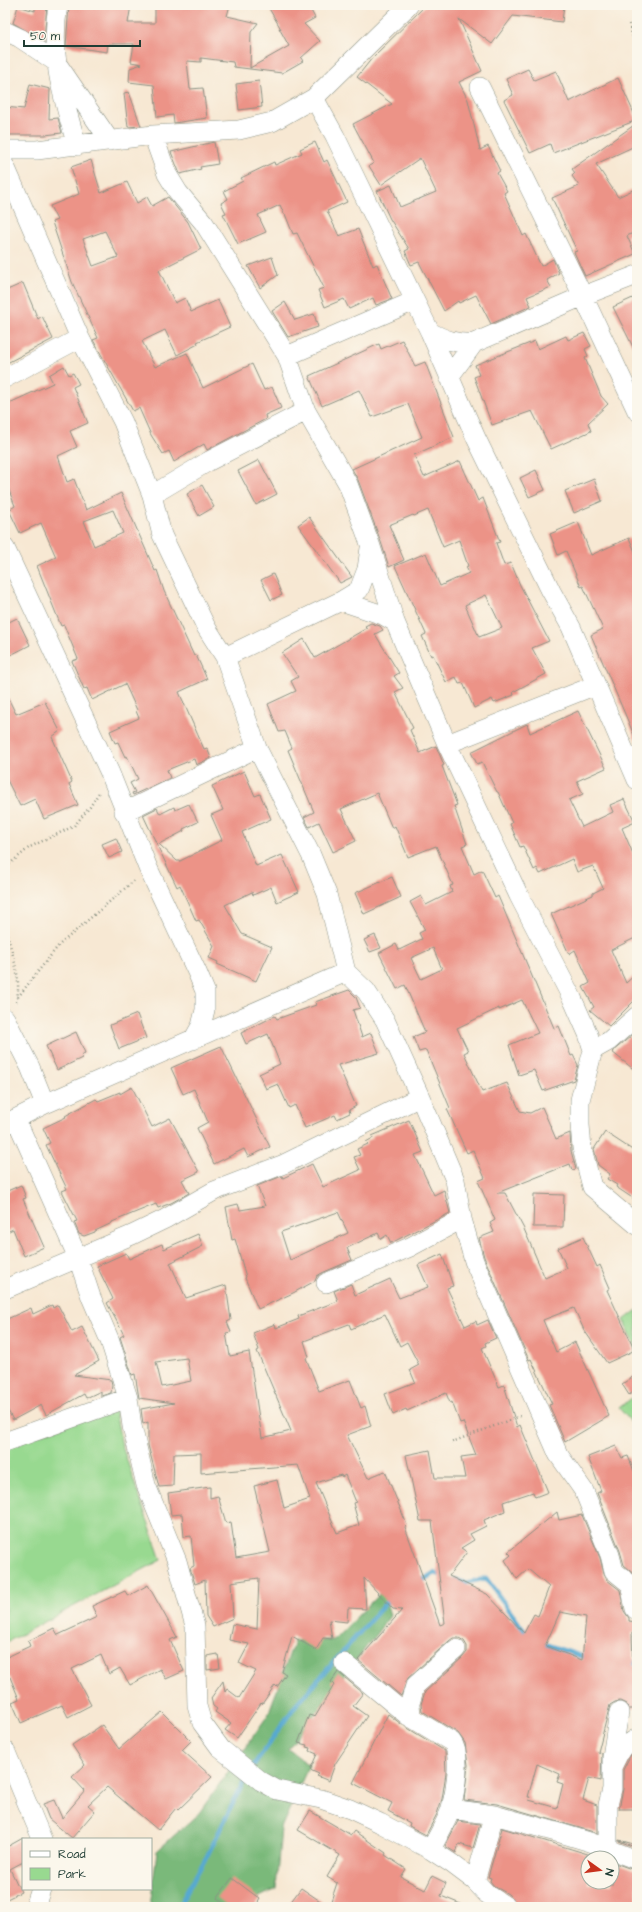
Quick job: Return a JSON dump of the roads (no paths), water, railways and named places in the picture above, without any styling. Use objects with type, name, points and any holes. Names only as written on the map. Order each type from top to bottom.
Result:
[{"type":"street","points":[[58,5],[54,28],[56,62],[76,146]]},
{"type":"street","points":[[5,150],[37,150],[152,135],[207,133],[257,126],[272,122],[314,98],[409,5]]},
{"type":"street","points":[[5,31],[20,38],[56,62],[110,141]]},
{"type":"street","points":[[480,87],[583,296],[637,411]]},
{"type":"street","points":[[314,98],[335,136],[430,332],[486,459],[550,591],[571,626],[637,780]]},
{"type":"street","points":[[152,135],[167,174],[178,192],[204,223],[287,356],[306,411],[348,484],[370,544],[395,622],[447,744],[519,896],[572,998],[588,1034],[593,1050],[580,1100],[582,1148],[592,1187],[637,1225]]},
{"type":"street","points":[[5,166],[80,338],[123,422],[152,495],[162,535],[206,627],[225,657],[257,748],[311,854],[327,894],[346,972],[366,991],[385,1020],[420,1097],[455,1180],[462,1219],[474,1261],[537,1410],[558,1454],[584,1491],[610,1555],[614,1570],[630,1584],[635,1609]]},
{"type":"street","points":[[430,332],[444,339],[460,344],[474,343],[583,296],[637,275]]},
{"type":"street","points":[[287,356],[414,301]]},
{"type":"street","points":[[5,378],[80,338]]},
{"type":"street","points":[[449,377],[474,343]]},
{"type":"street","points":[[152,495],[209,461],[306,411]]},
{"type":"street","points":[[225,657],[341,602],[359,590],[367,569],[370,544]]},
{"type":"street","points":[[5,548],[110,773],[124,812],[148,868],[205,991],[205,1010],[201,1026],[193,1040]]},
{"type":"street","points":[[341,602],[383,615],[395,622]]},
{"type":"street","points":[[447,744],[596,685]]},
{"type":"street","points":[[124,812],[257,748]]},
{"type":"street","points":[[346,972],[45,1104],[10,1122],[78,1258],[91,1297],[112,1348],[128,1398],[132,1426],[146,1485],[177,1561],[194,1626],[197,1706],[202,1723],[221,1749],[261,1781],[278,1790],[321,1799],[350,1809],[431,1850],[475,1881],[487,1894],[507,1907]]},
{"type":"street","points":[[593,1050],[609,1041],[637,1016]]},
{"type":"street","points":[[6,1021],[30,1067],[45,1104]]},
{"type":"street","points":[[5,1289],[145,1229],[214,1191],[284,1164],[420,1097]]},
{"type":"street","points":[[326,1283],[410,1247],[462,1219]]},
{"type":"street","points":[[5,1442],[128,1398]]},
{"type":"street","points":[[411,1717],[410,1703],[415,1686],[456,1649]]},
{"type":"street","points":[[344,1663],[411,1717],[452,1742],[455,1746],[457,1770],[451,1809],[431,1850]]},
{"type":"street","points":[[608,1849],[608,1805],[612,1789],[612,1757],[619,1712]]},
{"type":"street","points":[[611,1771],[614,1760],[621,1749],[637,1738]]},
{"type":"street","points":[[5,1750],[12,1785],[41,1838]]},
{"type":"street","points":[[451,1809],[494,1815],[560,1833],[637,1860]]},
{"type":"street","points":[[475,1881],[494,1815]]},
{"type":"street","points":[[35,1907],[41,1890]]},
{"type":"waterway","points":[[418,1580],[423,1580],[434,1573],[444,1577]]},
{"type":"waterway","points":[[455,1580],[465,1583],[486,1578],[528,1636]]},
{"type":"waterway","points":[[251,1769],[296,1705],[390,1598]]},
{"type":"waterway","points":[[541,1643],[587,1658]]},
{"type":"waterway","points":[[627,1663],[637,1662]]},
{"type":"waterway","points":[[178,1907],[207,1856],[247,1775]]}]
